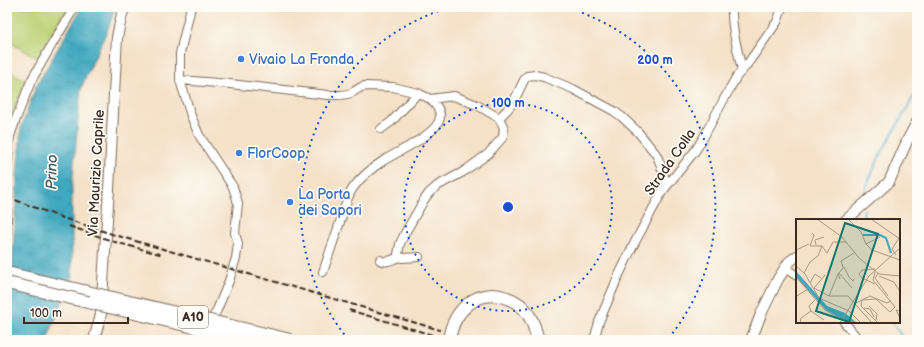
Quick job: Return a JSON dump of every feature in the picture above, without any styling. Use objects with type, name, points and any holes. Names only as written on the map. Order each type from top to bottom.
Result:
[{"type":"highway","name":"A10","points":[[7,273],[290,340]]},
{"type":"highway","name":"A10","points":[[7,283],[249,340]]},
{"type":"highway","points":[[449,340],[458,314],[464,307],[480,297],[489,295],[512,299],[520,305],[528,313],[532,320],[536,337]]},
{"type":"main road","name":"Via Maurizio Caprile","points":[[94,340],[101,314],[117,37],[125,7]]},
{"type":"main road","points":[[847,219],[889,182],[917,122]]},
{"type":"main road","points":[[751,340],[761,314],[778,279],[789,262],[796,257]]},
{"type":"street","points":[[7,167],[10,136],[31,81],[75,7]]},
{"type":"street","points":[[191,7],[180,53],[180,80],[191,116],[199,135],[233,186],[238,203],[235,233],[238,244],[236,258],[229,281],[217,310],[201,340]]},
{"type":"street","points":[[732,7],[731,15],[733,32],[742,71]]},
{"type":"street","name":"Strada Colla","points":[[594,340],[618,277],[634,242],[662,192],[695,151],[737,76],[777,22],[782,7]]},
{"type":"street","points":[[499,118],[514,100],[527,76],[535,75],[559,83],[614,111],[622,117],[638,132],[656,154],[668,185]]},
{"type":"street","points":[[180,80],[328,95],[349,94],[360,86],[393,87],[418,92],[430,99],[438,109],[440,118],[434,129],[371,169],[353,188],[323,272]]},
{"type":"street","points":[[381,129],[391,122],[418,92]]},
{"type":"street","points":[[400,256],[398,254],[400,244],[405,233],[429,193],[437,186],[475,164],[488,154],[503,137],[504,128],[499,118],[477,105],[454,96],[430,99]]},
{"type":"street","points":[[7,203],[7,232]]},
{"type":"street","points":[[380,260],[385,262],[400,256],[402,258],[419,257]]},
{"type":"street","points":[[785,268],[796,275]]},
{"type":"street","points":[[845,323],[859,340]]},
{"type":"green space","points":[[7,7],[67,7],[38,58],[7,41]]},
{"type":"green space","points":[[7,70],[26,80],[7,124]]},
{"type":"water","name":"Prino","points":[[82,7],[116,7],[107,31],[81,88],[72,187],[72,278],[47,340],[7,340],[7,296],[12,272],[21,128],[36,86]]},
{"type":"waterway","points":[[865,198],[866,187],[880,155],[917,91]]},
{"type":"waterway","points":[[862,219],[864,209]]},
{"type":"waterway","points":[[893,323],[904,340]]},
{"type":"railway","points":[[7,197],[63,218],[115,235],[440,330]]},
{"type":"railway","points":[[69,226],[115,242],[163,255]]},
{"type":"railway","points":[[349,310],[439,337]]},
{"type":"place","name":"Vivaio La Fronda","points":[[241,59]]},
{"type":"place","name":"FlorCoop","points":[[239,153]]},
{"type":"place","name":"La Porta dei Sapori","points":[[290,202]]}]
